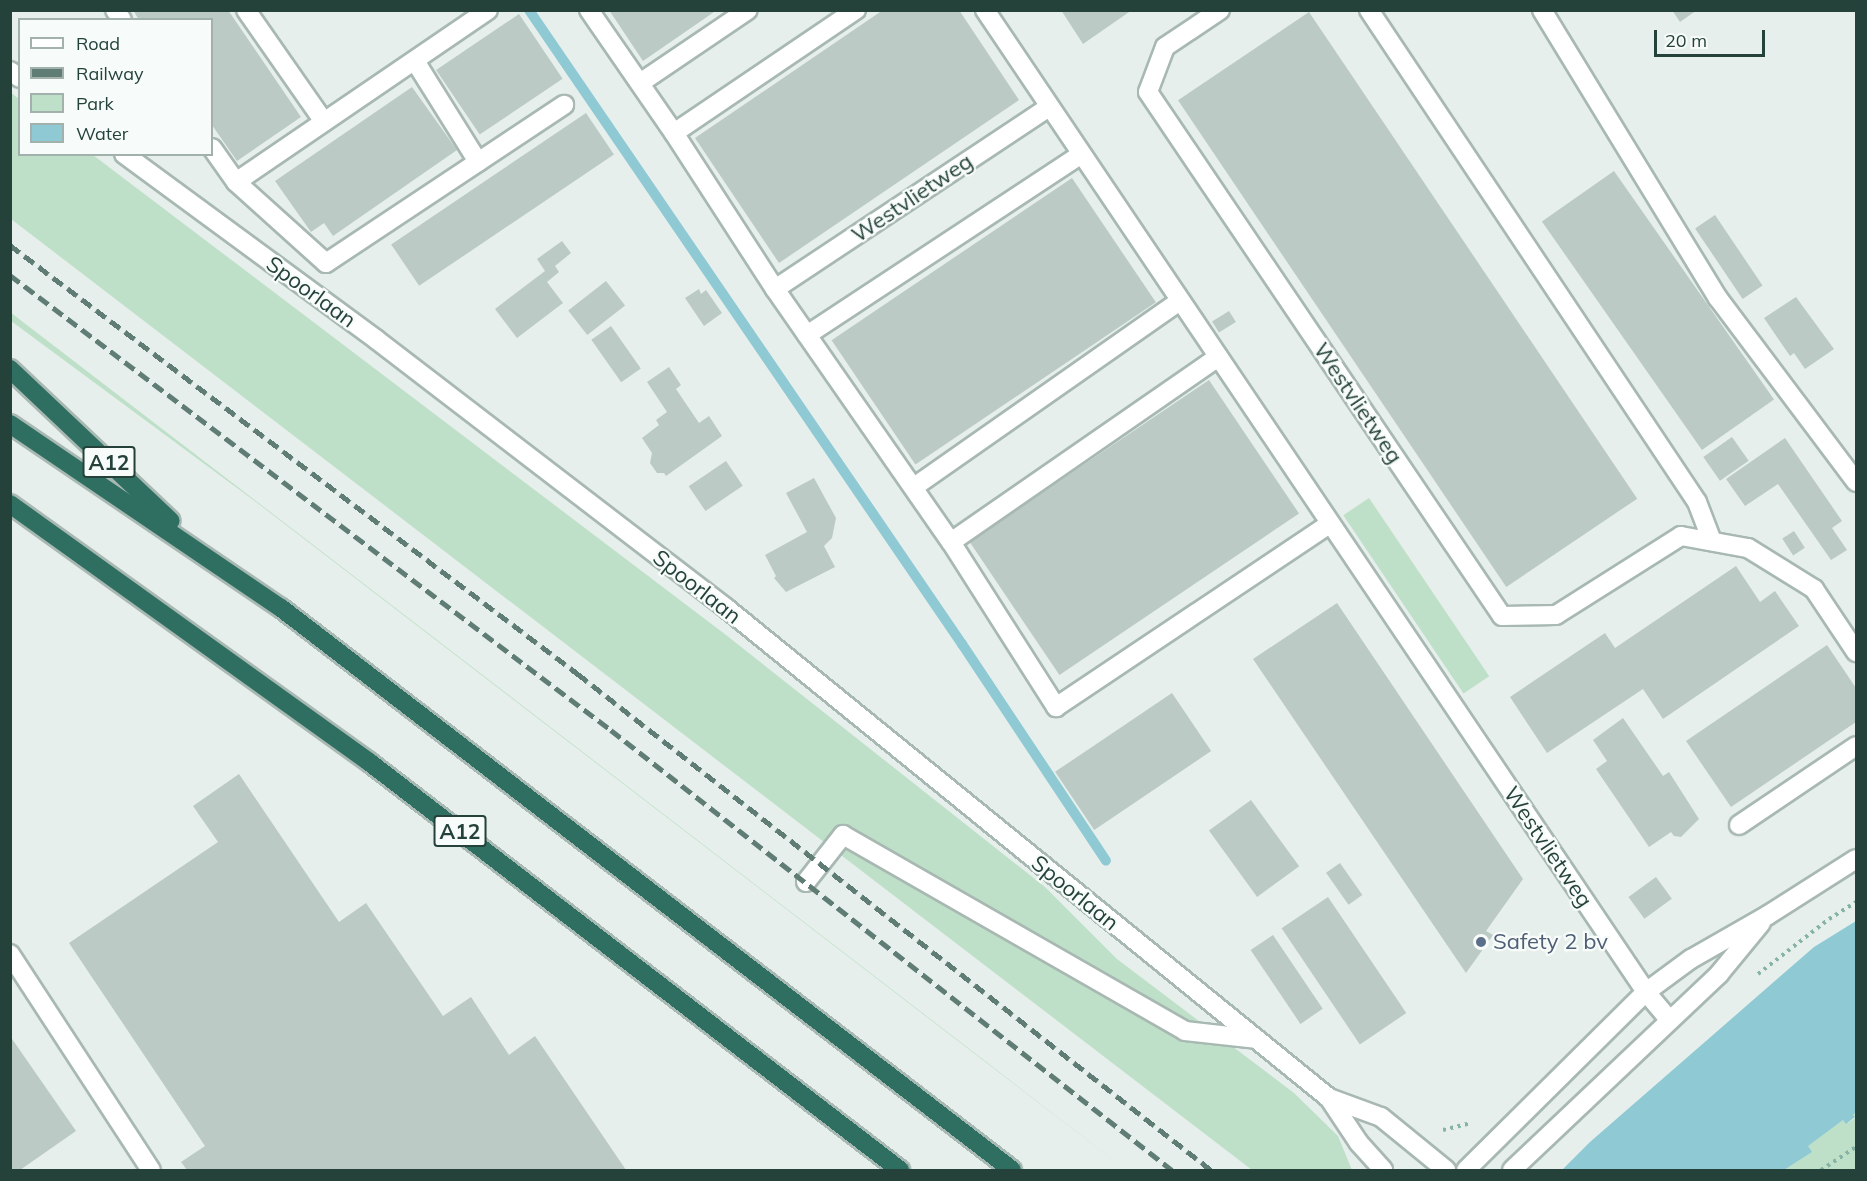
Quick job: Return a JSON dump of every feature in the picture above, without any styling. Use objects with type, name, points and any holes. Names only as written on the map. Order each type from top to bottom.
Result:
[{"type":"highway","name":"A12","points":[[10,369],[207,555]]},
{"type":"highway","name":"A12","points":[[10,424],[207,555],[450,736],[1012,1170]]},
{"type":"highway","name":"A12","points":[[10,504],[369,762],[900,1170]]},
{"type":"street","points":[[246,10],[324,122]]},
{"type":"street","points":[[236,182],[488,10]]},
{"type":"street","points":[[589,10],[674,133],[775,289],[951,542],[1056,707],[1329,524]]},
{"type":"street","points":[[640,83],[748,10]]},
{"type":"street","points":[[674,133],[856,10]]},
{"type":"street","name":"Westvlietweg","points":[[985,10],[1646,992],[1670,1019]]},
{"type":"street","name":"Westvlietweg","points":[[1220,10],[1165,46],[1148,92],[1502,616],[1556,615],[1681,536],[1748,548],[1814,589],[1857,652]]},
{"type":"street","points":[[1369,10],[1697,502],[1712,541]]},
{"type":"street","points":[[1542,10],[1718,298],[1857,482]]},
{"type":"street","points":[[415,61],[478,162]]},
{"type":"street","name":"Spoorlaan","points":[[213,149],[236,182],[326,263],[564,105]]},
{"type":"street","name":"Westvlietweg","points":[[775,289],[1049,106]]},
{"type":"street","points":[[807,335],[1081,154]]},
{"type":"street","name":"Spoorlaan","points":[[127,156],[377,340],[726,609],[1329,1098],[1359,1143],[1383,1170]]},
{"type":"street","points":[[914,487],[1180,301]]},
{"type":"street","points":[[951,542],[1218,357]]},
{"type":"street","points":[[1739,825],[1857,747]]},
{"type":"street","points":[[806,882],[843,835],[1185,1031],[1256,1040]]},
{"type":"street","points":[[1466,1170],[1646,992],[1691,959],[1768,915],[1857,859]]},
{"type":"street","points":[[1512,1170],[1719,975],[1768,915]]},
{"type":"street","points":[[10,954],[151,1170]]},
{"type":"street","name":"Spoorlaan","points":[[1329,1098],[1381,1117],[1446,1170]]},
{"type":"path","points":[[1422,1149],[1440,1131],[1472,1122]]},
{"type":"path","points":[[1821,1170],[1857,1147]]},
{"type":"green space","points":[[10,92],[18,98],[18,156],[94,156],[726,635],[1045,887],[1117,959],[1294,1093],[1338,1136],[1352,1170],[1252,1170],[11,219]]},
{"type":"green space","points":[[10,312],[1126,1170],[260,505],[11,321]]},
{"type":"green space","points":[[1369,498],[1489,676],[1464,694],[1343,515]]},
{"type":"green space","points":[[1856,1112],[1856,1170],[1784,1170],[1811,1152],[1807,1146],[1843,1120],[1848,1123],[1855,1118],[1853,1115]]},
{"type":"water","points":[[1856,921],[1856,1112],[1853,1115],[1855,1117],[1846,1124],[1843,1120],[1808,1146],[1812,1152],[1784,1170],[1562,1170],[1590,1142],[1814,947]]},
{"type":"building","points":[[133,10],[228,10],[301,117],[237,161],[213,126],[213,18],[138,18]]},
{"type":"building","points":[[609,10],[717,10],[643,61]]},
{"type":"building","points":[[883,10],[959,10],[1019,100],[779,263],[695,138]]},
{"type":"building","points":[[1061,10],[1132,10],[1083,44]]},
{"type":"building","points":[[1672,10],[1697,10],[1680,22]]},
{"type":"building","points":[[1309,12],[1637,499],[1506,587],[1178,100]]},
{"type":"building","points":[[519,14],[563,79],[480,135],[436,70]]},
{"type":"building","points":[[412,87],[457,150],[333,236],[324,223],[311,232],[275,181]]},
{"type":"building","points":[[586,113],[614,154],[419,286],[391,244]]},
{"type":"building","points":[[1614,171],[1774,400],[1702,450],[1542,221]]},
{"type":"building","points":[[1072,178],[1156,302],[915,465],[832,340]]},
{"type":"building","points":[[1715,215],[1763,285],[1743,299],[1695,228]]},
{"type":"building","points":[[562,241],[571,253],[555,266],[559,272],[547,282],[563,303],[517,338],[495,309],[545,271],[537,259]]},
{"type":"building","points":[[606,281],[625,305],[587,335],[568,311]]},
{"type":"building","points":[[699,289],[701,294],[706,290],[722,313],[704,326],[685,298]]},
{"type":"building","points":[[1796,297],[1834,349],[1805,369],[1794,353],[1790,356],[1764,318]]},
{"type":"building","points":[[1229,311],[1236,322],[1219,333],[1212,322]]},
{"type":"building","points":[[611,326],[641,369],[621,382],[591,340]]},
{"type":"building","points":[[669,367],[681,385],[676,389],[699,423],[709,416],[722,436],[666,476],[664,473],[657,473],[650,463],[652,453],[642,438],[659,425],[656,420],[667,412],[647,382]]},
{"type":"building","points":[[1209,380],[1299,513],[1059,675],[969,542]]},
{"type":"building","points":[[1732,437],[1749,461],[1720,481],[1703,457]]},
{"type":"building","points":[[1785,438],[1842,521],[1832,528],[1847,550],[1831,560],[1778,484],[1745,506],[1726,479]]},
{"type":"building","points":[[726,461],[743,486],[705,511],[689,486]]},
{"type":"building","points":[[814,478],[836,518],[832,538],[824,546],[835,567],[786,592],[774,578],[776,576],[765,555],[807,532],[786,493]]},
{"type":"building","points":[[1794,531],[1805,548],[1793,555],[1782,539]]},
{"type":"building","points":[[1736,566],[1760,602],[1775,591],[1799,626],[1663,719],[1643,689],[1547,753],[1510,697],[1605,633],[1615,648]]},
{"type":"building","points":[[1337,603],[1523,879],[1486,931],[1493,935],[1466,973],[1253,659]]},
{"type":"building","points":[[1827,645],[1856,688],[1856,722],[1731,807],[1686,741]]},
{"type":"building","points":[[1172,693],[1211,751],[1094,830],[1055,772]]},
{"type":"building","points":[[1623,718],[1663,776],[1669,772],[1699,819],[1681,837],[1674,836],[1671,832],[1649,847],[1596,769],[1607,761],[1593,740]]},
{"type":"building","points":[[239,774],[339,922],[366,903],[443,1016],[471,997],[509,1055],[535,1036],[626,1170],[187,1170],[181,1162],[205,1146],[69,943],[218,842],[193,806]]},
{"type":"building","points":[[1251,800],[1299,866],[1257,897],[1209,831]]},
{"type":"building","points":[[1340,863],[1362,895],[1348,905],[1326,873]]},
{"type":"building","points":[[1656,877],[1672,899],[1644,919],[1628,897]]},
{"type":"building","points":[[1328,897],[1406,1013],[1360,1044],[1282,928]]},
{"type":"building","points":[[1273,935],[1323,1009],[1300,1024],[1251,950]]},
{"type":"building","points":[[10,1036],[76,1131],[20,1170],[10,1170]]},
{"type":"waterway","points":[[529,10],[962,644],[1106,861]]},
{"type":"railway","points":[[10,245],[578,674],[1211,1170]]},
{"type":"railway","points":[[10,275],[611,730],[1172,1170]]},
{"type":"place","name":"Safety 2 bv","points":[[1481,942]]}]
